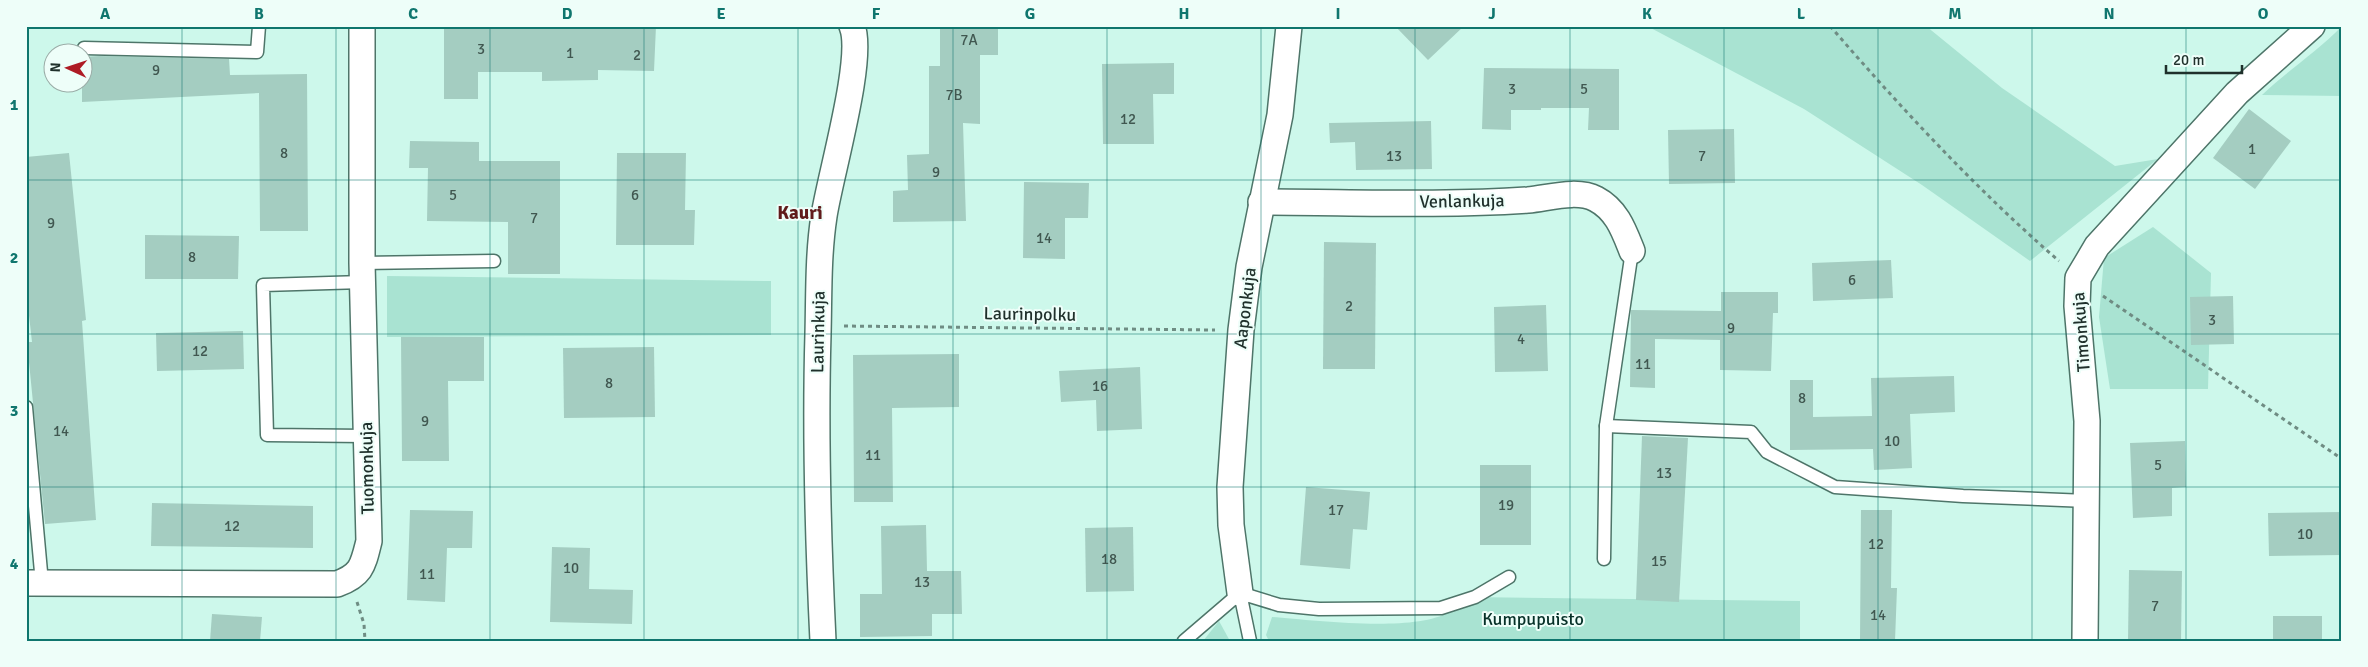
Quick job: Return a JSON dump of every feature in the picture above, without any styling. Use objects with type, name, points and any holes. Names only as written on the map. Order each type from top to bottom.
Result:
[{"type":"street","name":"Tuomonkuja","points":[[350,579],[360,570],[369,541],[362,273],[362,26]]},
{"type":"street","name":"Laurinkuja","points":[[823,641],[817,514],[816,412],[819,263],[824,218],[850,92],[855,32],[852,26]]},
{"type":"street","name":"Aaponkuja","points":[[1240,593],[1231,525],[1230,487],[1241,330],[1249,267],[1280,115],[1289,26]]},
{"type":"street","name":"Timonkuja","points":[[2085,641],[2087,421],[2077,306],[2078,278],[2097,246],[2237,93],[2312,26]]},
{"type":"street","name":"Venlankuja","points":[[1261,202],[1482,202],[1528,200],[1575,194],[1595,198],[1611,209],[1623,228],[1632,251]]},
{"type":"street","points":[[35,583],[337,584],[350,579]]},
{"type":"lane","points":[[92,48],[257,52],[259,26]]},
{"type":"lane","points":[[1604,559],[1606,426],[1632,251]]},
{"type":"lane","points":[[366,436],[267,435],[262,285],[362,273],[494,261]]},
{"type":"lane","points":[[26,407],[35,583]]},
{"type":"lane","points":[[1606,426],[1751,432],[1767,452],[1836,487],[1963,496],[2087,501]]},
{"type":"lane","points":[[1240,593],[1279,605],[1319,610],[1441,608],[1475,597],[1508,578]]},
{"type":"lane","points":[[1184,641],[1240,593]]},
{"type":"lane","points":[[1240,593],[1250,641]]},
{"type":"path","name":"Laurinpolku","points":[[818,326],[1241,330]]},
{"type":"path","points":[[350,579],[364,624],[365,641]]},
{"type":"green space","points":[[1647,26],[1926,26],[2002,88],[2115,166],[2158,159],[2030,261],[1922,185],[1804,109]]},
{"type":"green space","points":[[2342,26],[2342,96],[2262,95],[2323,44]]},
{"type":"green space","points":[[2153,227],[2211,273],[2208,389],[2110,389],[2099,317],[2104,258]]},
{"type":"green space","points":[[387,276],[771,281],[771,335],[387,337]]},
{"type":"green space","name":"Kumpupuisto","points":[[1467,597],[1800,601],[1800,641],[1269,641],[1266,635],[1272,617],[1363,624],[1412,622],[1433,618],[1449,612]]},
{"type":"green space","points":[[1219,621],[1230,641],[1203,641]]},
{"type":"green space","points":[[784,639],[785,641],[369,641],[369,640]]},
{"type":"building","points":[[656,26],[654,71],[598,70],[598,80],[542,81],[542,72],[478,72],[478,99],[444,99],[444,27]]},
{"type":"building","points":[[940,26],[998,26],[998,55],[980,55],[980,124],[963,123],[966,221],[893,222],[893,191],[908,190],[907,155],[929,154],[929,66],[940,66]]},
{"type":"building","points":[[1395,26],[1464,26],[1428,60]]},
{"type":"building","points":[[92,56],[229,59],[230,75],[307,74],[308,231],[260,231],[259,93],[82,102],[82,92],[92,92]]},
{"type":"building","points":[[1174,63],[1174,94],[1153,94],[1154,144],[1103,144],[1102,64]]},
{"type":"building","points":[[1484,68],[1619,69],[1619,130],[1588,130],[1589,108],[1511,110],[1511,130],[1482,129]]},
{"type":"building","points":[[2249,109],[2291,141],[2255,189],[2213,158]]},
{"type":"building","points":[[1431,121],[1432,169],[1356,170],[1355,142],[1330,143],[1329,123]]},
{"type":"building","points":[[1734,129],[1735,183],[1669,184],[1668,130]]},
{"type":"building","points":[[410,141],[479,142],[479,161],[560,161],[560,274],[508,274],[508,222],[427,221],[428,168],[409,168]]},
{"type":"building","points":[[69,153],[86,320],[82,321],[96,520],[45,524],[27,342],[32,342],[26,289],[26,157]]},
{"type":"building","points":[[617,153],[686,153],[685,210],[695,210],[694,245],[616,245]]},
{"type":"building","points":[[1024,182],[1089,183],[1088,218],[1065,218],[1065,259],[1023,258]]},
{"type":"building","points":[[145,235],[239,236],[238,279],[145,279]]},
{"type":"building","points":[[1324,242],[1376,243],[1375,369],[1323,369]]},
{"type":"building","points":[[1891,260],[1893,298],[1813,301],[1812,263]]},
{"type":"building","points":[[1721,292],[1778,292],[1778,313],[1773,313],[1771,371],[1720,370],[1720,340],[1655,339],[1655,388],[1630,387],[1631,310],[1721,311]]},
{"type":"building","points":[[2233,296],[2234,344],[2191,345],[2190,297]]},
{"type":"building","points":[[1546,305],[1548,371],[1495,372],[1494,307]]},
{"type":"building","points":[[243,331],[244,369],[157,371],[156,333]]},
{"type":"building","points":[[401,337],[484,337],[484,381],[448,381],[449,461],[402,461]]},
{"type":"building","points":[[654,347],[655,417],[564,418],[563,348]]},
{"type":"building","points":[[959,354],[959,407],[892,408],[893,502],[854,502],[853,355]]},
{"type":"building","points":[[1140,367],[1142,429],[1097,431],[1096,400],[1061,402],[1059,371]]},
{"type":"building","points":[[1954,376],[1955,412],[1910,414],[1912,468],[1874,470],[1873,449],[1790,450],[1790,380],[1813,380],[1813,417],[1872,416],[1871,378]]},
{"type":"building","points":[[1642,436],[1688,438],[1679,602],[1636,600]]},
{"type":"building","points":[[2185,441],[2186,487],[2172,488],[2172,516],[2133,518],[2130,443]]},
{"type":"building","points":[[1480,465],[1531,465],[1531,545],[1480,545]]},
{"type":"building","points":[[1306,487],[1370,492],[1367,530],[1353,529],[1350,569],[1300,565]]},
{"type":"building","points":[[152,503],[313,506],[313,548],[151,546]]},
{"type":"building","points":[[410,510],[473,511],[472,548],[447,548],[445,602],[407,600]]},
{"type":"building","points":[[1861,510],[1892,510],[1891,588],[1897,588],[1895,641],[1860,641]]},
{"type":"building","points":[[2342,512],[2342,555],[2269,556],[2268,513]]},
{"type":"building","points":[[926,525],[927,571],[961,571],[962,614],[932,614],[932,636],[860,637],[860,594],[882,594],[881,526]]},
{"type":"building","points":[[1133,527],[1134,591],[1086,592],[1085,528]]},
{"type":"building","points":[[552,547],[590,548],[589,589],[633,590],[632,624],[550,622]]},
{"type":"building","points":[[2129,570],[2182,571],[2181,641],[2128,641]]},
{"type":"building","points":[[212,614],[262,617],[260,641],[210,641]]},
{"type":"building","points":[[2273,616],[2322,616],[2322,641],[2273,641]]},
{"type":"district","name":"Kauri","points":[[800,212]]}]
